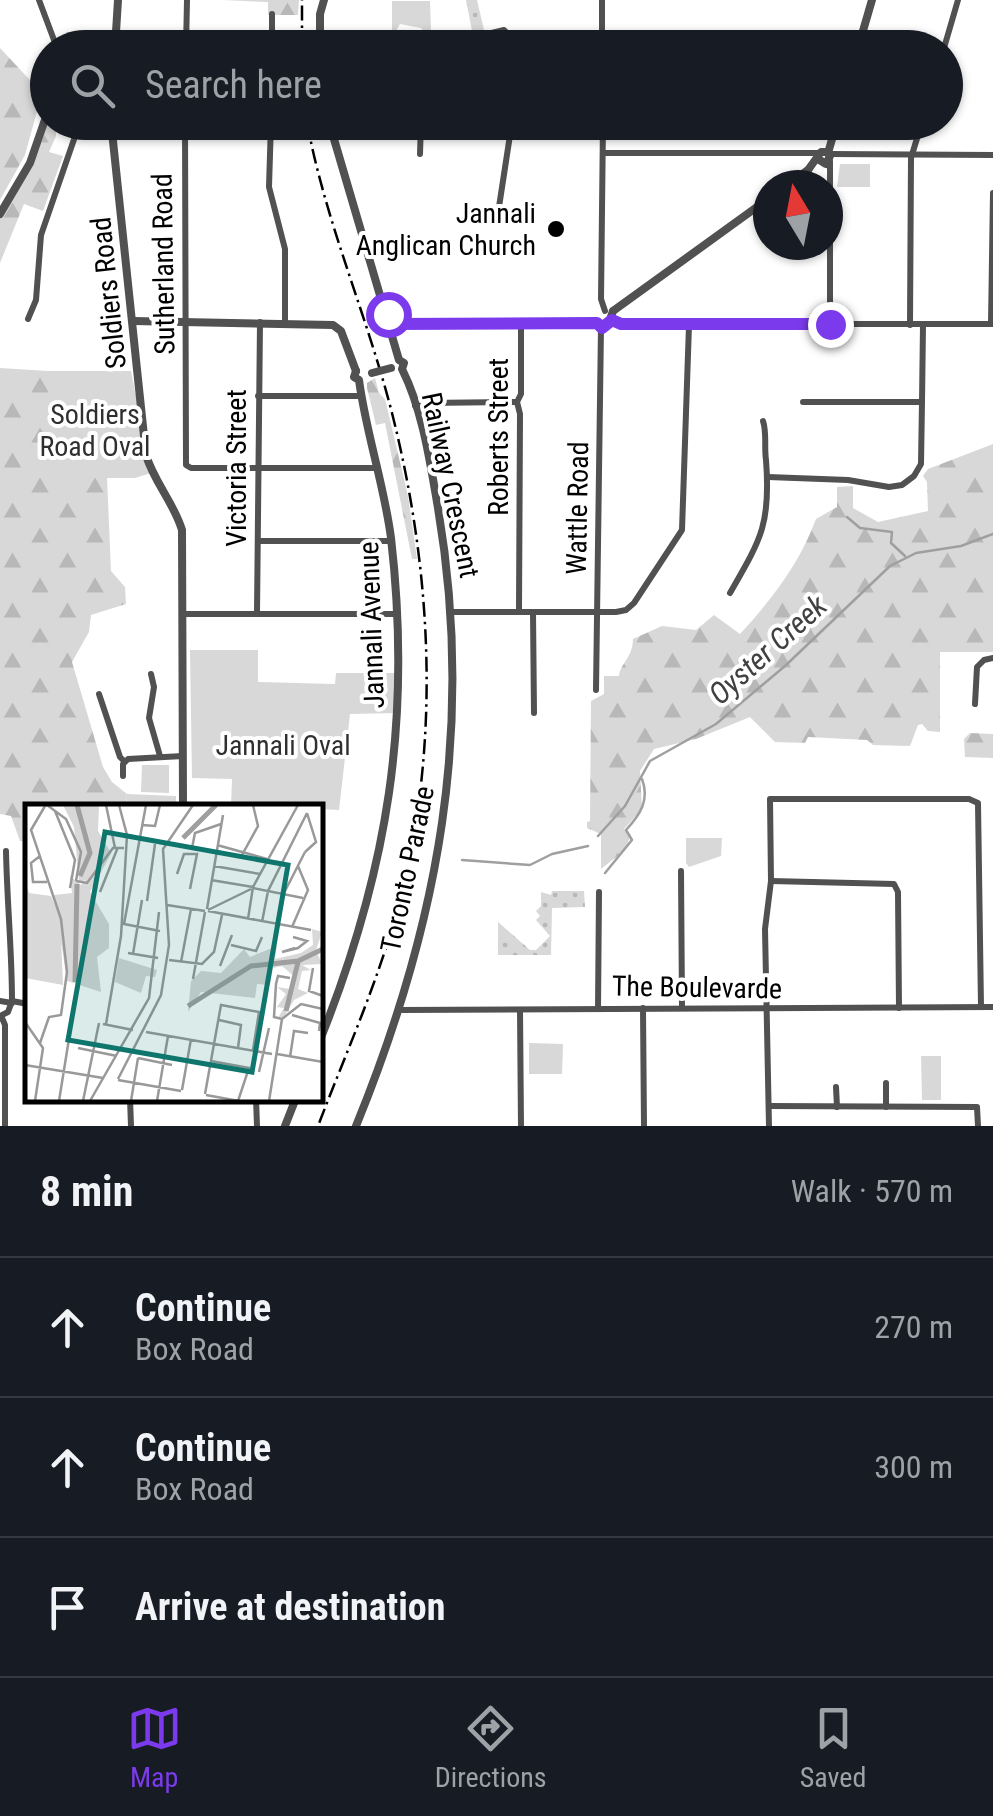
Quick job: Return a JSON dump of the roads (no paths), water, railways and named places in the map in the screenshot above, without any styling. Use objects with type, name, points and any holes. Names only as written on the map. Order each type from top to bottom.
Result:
[{"type":"street","points":[[38,0],[50,30]]},
{"type":"street","points":[[116,30],[118,0]]},
{"type":"street","points":[[186,30],[187,0]]},
{"type":"street","points":[[320,30],[324,0]]},
{"type":"street","points":[[602,0],[602,30]]},
{"type":"street","points":[[863,30],[872,0]]},
{"type":"street","points":[[949,30],[958,0]]},
{"type":"street","points":[[272,14],[272,30]]},
{"type":"street","points":[[0,214],[30,164],[38,140]]},
{"type":"street","points":[[28,319],[36,300],[40,236],[74,140]]},
{"type":"street","name":"Soldiers Road","points":[[113,140],[146,455],[151,473],[182,530],[183,614]]},
{"type":"street","name":"Sutherland Road","points":[[185,140],[186,465],[258,468]]},
{"type":"street","points":[[134,322],[285,323],[285,250],[269,180],[270,140]]},
{"type":"street","name":"Railway Crescent","points":[[334,140],[390,324],[397,366],[415,406],[435,488],[452,612]]},
{"type":"street","points":[[420,140],[420,154]]},
{"type":"street","points":[[497,220],[509,140]]},
{"type":"street","points":[[602,140],[601,299],[621,324],[992,324],[993,193]]},
{"type":"street","points":[[830,324],[828,155],[832,140]]},
{"type":"street","points":[[910,325],[912,155],[917,140]]},
{"type":"street","points":[[602,153],[993,155]]},
{"type":"street","points":[[800,154],[810,159],[808,170]]},
{"type":"street","points":[[808,170],[828,155]]},
{"type":"street","points":[[390,324],[599,325],[753,210]]},
{"type":"street","name":"Victoria Street","points":[[257,613],[260,322]]},
{"type":"street","name":"Jannali Avenue","points":[[285,323],[338,327],[363,375],[361,396],[380,468],[397,614],[399,686],[385,829],[363,922],[322,1034]]},
{"type":"street","name":"Roberts Street","points":[[519,611],[517,402],[521,394],[521,323]]},
{"type":"street","name":"Wattle Road","points":[[596,690],[599,325]]},
{"type":"street","points":[[452,612],[599,612],[621,611],[630,606],[682,530],[689,325]]},
{"type":"street","points":[[768,477],[848,480],[890,488],[914,476],[920,464],[922,325]]},
{"type":"street","name":"Railway Crescent","points":[[363,375],[397,366]]},
{"type":"street","points":[[258,396],[361,396]]},
{"type":"street","points":[[415,406],[517,402]]},
{"type":"street","points":[[803,402],[922,402]]},
{"type":"street","points":[[730,593],[765,526],[768,477],[762,421]]},
{"type":"street","points":[[258,468],[380,468]]},
{"type":"street","points":[[258,541],[391,541]]},
{"type":"street","name":"Toronto Parade","points":[[356,1126],[400,1010],[430,898],[446,805],[454,694],[452,612]]},
{"type":"street","points":[[533,612],[534,713]]},
{"type":"street","points":[[183,804],[183,614],[397,614]]},
{"type":"street","points":[[976,704],[977,667],[993,658]]},
{"type":"street","points":[[151,674],[154,687],[149,718],[160,756]]},
{"type":"street","points":[[99,694],[120,758],[183,756]]},
{"type":"street","points":[[123,776],[124,760]]},
{"type":"street","points":[[769,1126],[765,929],[772,882],[770,799],[969,799],[978,803],[981,1007]]},
{"type":"street","points":[[4,1126],[5,1025],[1,1017],[12,1002],[6,851]]},
{"type":"street","points":[[681,871],[682,1008]]},
{"type":"street","points":[[772,882],[894,884],[898,892],[898,1008]]},
{"type":"street","points":[[598,892],[598,1009]]},
{"type":"street","points":[[0,1001],[25,1004]]},
{"type":"street","points":[[643,1008],[644,1126]]},
{"type":"street","name":"The Boulevarde","points":[[400,1010],[993,1008]]},
{"type":"street","points":[[322,1010],[330,1012]]},
{"type":"street","points":[[520,1010],[522,1126]]},
{"type":"street","points":[[886,1083],[886,1107]]},
{"type":"street","points":[[836,1086],[837,1107]]},
{"type":"street","points":[[130,1101],[131,1126]]},
{"type":"street","points":[[256,1101],[257,1126]]},
{"type":"street","points":[[285,1126],[295,1101]]},
{"type":"street","points":[[769,1106],[977,1106],[978,1126]]},
{"type":"waterway","points":[[847,517],[860,528],[892,532],[891,543],[905,556]]},
{"type":"waterway","name":"Oyster Creek","points":[[598,836],[625,806],[650,761],[716,724],[785,666],[890,566],[916,553],[961,546],[993,534]]},
{"type":"waterway","points":[[605,873],[632,840],[626,830],[642,807],[642,779]]},
{"type":"waterway","points":[[462,860],[530,865],[552,854],[588,846]]},
{"type":"railway","points":[[302,0],[302,30]]},
{"type":"railway","points":[[311,140],[324,195],[382,376],[406,477],[424,608],[427,674],[425,740],[407,871],[382,959],[318,1126]]},
{"type":"place","name":"Jannali Anglican Church","points":[[556,229]]},
{"type":"park label","name":"Soldiers Road Oval","points":[[95,430]]},
{"type":"park label","name":"Jannali Oval","points":[[283,745]]}]
